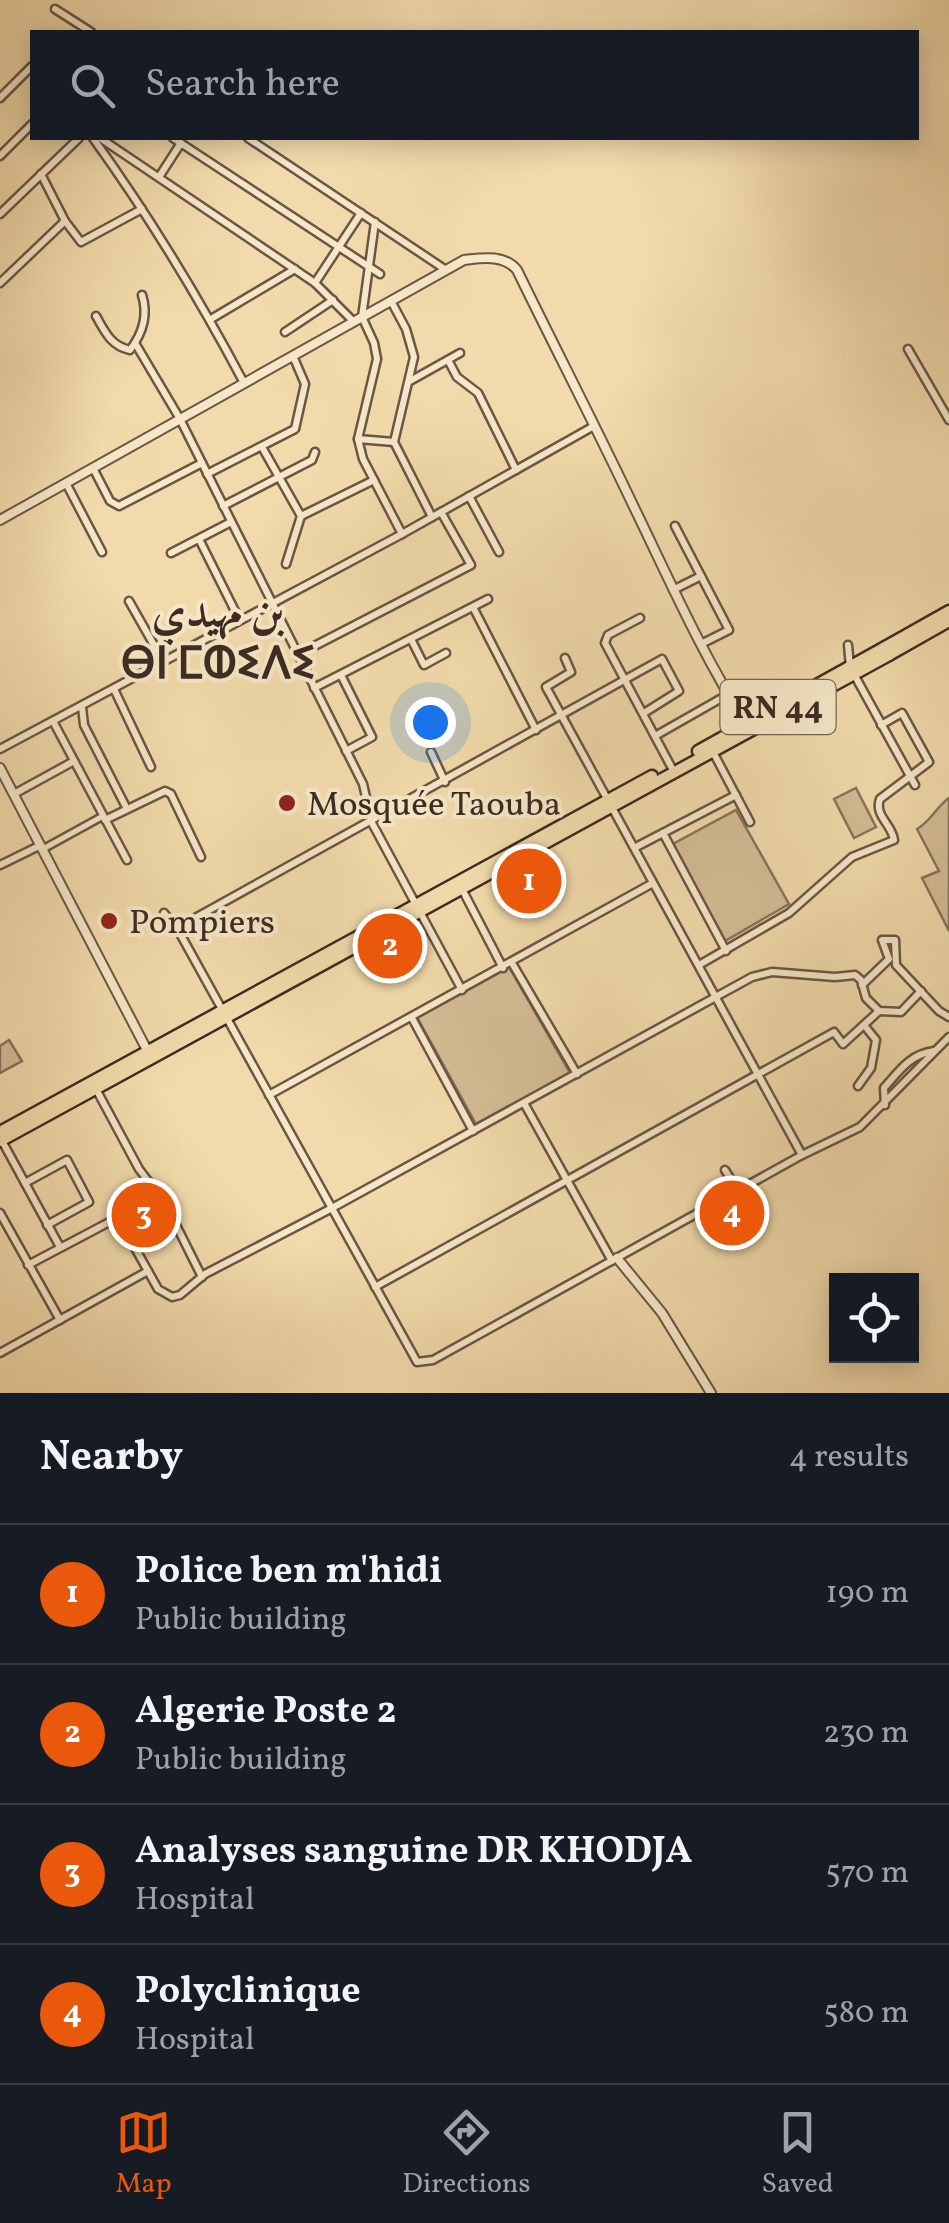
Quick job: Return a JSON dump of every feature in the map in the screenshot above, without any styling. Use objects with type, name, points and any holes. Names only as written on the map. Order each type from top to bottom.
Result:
[{"type":"main road","name":"RN 44","points":[[887,651],[949,612]]},
{"type":"main road","name":"RN 44","points":[[0,1132],[949,621]]},
{"type":"main road","name":"RN 44","points":[[416,908],[461,888],[612,802]]},
{"type":"main road","name":"RN 44","points":[[0,1140],[96,1089],[150,1054]]},
{"type":"street","points":[[55,9],[88,30]]},
{"type":"street","points":[[0,98],[30,71]]},
{"type":"street","points":[[0,156],[30,126]]},
{"type":"street","points":[[0,214],[77,140]]},
{"type":"street","points":[[97,140],[210,320],[244,384]]},
{"type":"street","points":[[99,140],[295,269],[358,320],[374,342],[376,359],[358,439],[402,534]]},
{"type":"street","points":[[159,178],[177,140],[380,274]]},
{"type":"street","points":[[251,140],[446,270]]},
{"type":"street","points":[[41,174],[81,242],[142,209]]},
{"type":"street","points":[[314,283],[361,213]]},
{"type":"street","points":[[0,283],[66,221]]},
{"type":"street","points":[[358,320],[375,222]]},
{"type":"street","points":[[0,520],[464,260],[484,258],[511,263],[672,590],[748,727]]},
{"type":"street","points":[[210,320],[295,269]]},
{"type":"street","points":[[96,316],[107,337],[130,350],[136,344],[146,309],[142,294]]},
{"type":"street","points":[[284,332],[334,300]]},
{"type":"street","points":[[391,301],[413,348],[410,381],[394,442],[432,516]]},
{"type":"street","points":[[136,344],[208,474],[363,784],[372,823],[462,990]]},
{"type":"street","points":[[908,349],[949,420]]},
{"type":"street","points":[[410,381],[460,353]]},
{"type":"street","points":[[208,474],[292,432],[306,384],[293,356]]},
{"type":"street","points":[[448,360],[458,377],[478,393],[516,470]]},
{"type":"street","points":[[0,750],[594,426]]},
{"type":"street","points":[[358,439],[394,442]]},
{"type":"street","points":[[262,446],[301,516]]},
{"type":"street","points":[[224,506],[312,460],[316,452]]},
{"type":"street","points":[[93,468],[110,501],[119,506],[202,463]]},
{"type":"street","points":[[286,564],[301,516],[374,480]]},
{"type":"street","points":[[66,483],[102,552]]},
{"type":"street","points":[[469,496],[499,552]]},
{"type":"street","points":[[298,655],[471,565],[441,512]]},
{"type":"street","points":[[171,553],[231,522]]},
{"type":"street","points":[[675,526],[729,630],[700,644]]},
{"type":"street","points":[[199,539],[239,619]]},
{"type":"street","points":[[672,590],[701,576]]},
{"type":"street","points":[[314,688],[488,599]]},
{"type":"street","points":[[129,601],[164,661]]},
{"type":"street","points":[[473,607],[536,730]]},
{"type":"street","points":[[640,618],[605,638],[672,769]]},
{"type":"street","points":[[410,639],[424,665],[446,653]]},
{"type":"street","points":[[848,645],[852,670],[914,785]]},
{"type":"street","points":[[565,658],[571,672],[546,687],[802,1155]]},
{"type":"street","points":[[177,928],[662,659],[679,691],[644,713]]},
{"type":"street","points":[[341,675],[372,737],[346,751]]},
{"type":"street","points":[[114,689],[151,767]]},
{"type":"street","points":[[655,736],[728,696]]},
{"type":"street","points":[[82,707],[84,725],[127,809]]},
{"type":"street","points":[[699,965],[789,913],[852,858],[894,840],[878,804],[929,762],[902,713],[881,725]]},
{"type":"street","points":[[54,722],[127,860]]},
{"type":"street","points":[[711,748],[750,822]]},
{"type":"street","points":[[431,752],[445,782]]},
{"type":"street","points":[[0,796],[74,761]]},
{"type":"street","points":[[0,768],[150,1054]]},
{"type":"street","points":[[0,866],[158,792],[170,794],[201,857]]},
{"type":"street","points":[[636,847],[736,795]]},
{"type":"street","points":[[663,832],[726,950]]},
{"type":"street","points":[[269,1094],[653,883]]},
{"type":"street","points":[[461,888],[503,968]]},
{"type":"street","points":[[164,913],[177,928],[416,1362],[426,1363],[802,1155],[860,1127],[949,1038]]},
{"type":"street","points":[[862,985],[889,959],[882,940],[894,940],[896,965],[949,1017]]},
{"type":"street","points":[[512,963],[577,1074]]},
{"type":"street","points":[[28,1265],[115,1218],[158,1289],[172,1297],[180,1295],[202,1277],[752,977],[772,972],[834,977],[848,974],[861,980],[866,998],[879,1011],[901,1012],[921,992]]},
{"type":"street","points":[[374,1287],[834,1032],[844,1044],[879,1011]]},
{"type":"street","points":[[412,1017],[473,1131]]},
{"type":"street","points":[[858,1086],[871,1068],[876,1040],[864,1025]]},
{"type":"street","points":[[884,1105],[884,1088],[904,1065],[923,1052],[935,1051]]},
{"type":"street","points":[[96,1089],[139,1169],[165,1203],[202,1277]]},
{"type":"street","points":[[524,1103],[614,1259],[662,1313],[711,1393]]},
{"type":"street","points":[[0,1140],[60,1247]]},
{"type":"street","points":[[25,1183],[68,1160],[89,1202],[47,1225]]},
{"type":"street","points":[[724,1170],[738,1191]]},
{"type":"street","points":[[749,1184],[763,1208]]},
{"type":"street","points":[[0,1213],[60,1320]]},
{"type":"street","points":[[0,1353],[148,1272]]},
{"type":"shaded area","points":[[856,788],[876,827],[854,838],[834,799]]},
{"type":"shaded area","points":[[949,798],[949,931],[922,878],[939,871],[917,829]]},
{"type":"shaded area","points":[[736,810],[789,904],[725,941],[671,845]]},
{"type":"shaded area","points":[[509,967],[570,1073],[476,1124],[417,1017]]},
{"type":"shaded area","points":[[9,1040],[22,1061],[0,1073],[0,1046]]},
{"type":"place","name":"Mosquée Taouba","points":[[287,803]]},
{"type":"place","name":"Police ben m'hidi","points":[[529,881]]},
{"type":"place","name":"Pompiers","points":[[109,921]]},
{"type":"place","name":"Algerie Poste 2","points":[[390,946]]},
{"type":"place","name":"Polyclinique","points":[[732,1213]]},
{"type":"place","name":"Analyses sanguine DR KHODJA","points":[[144,1215]]},
{"type":"district","name":"بن مهيدي ⴱⵏ ⵎⵀⵉⴷⵉ","points":[[218,636]]}]
